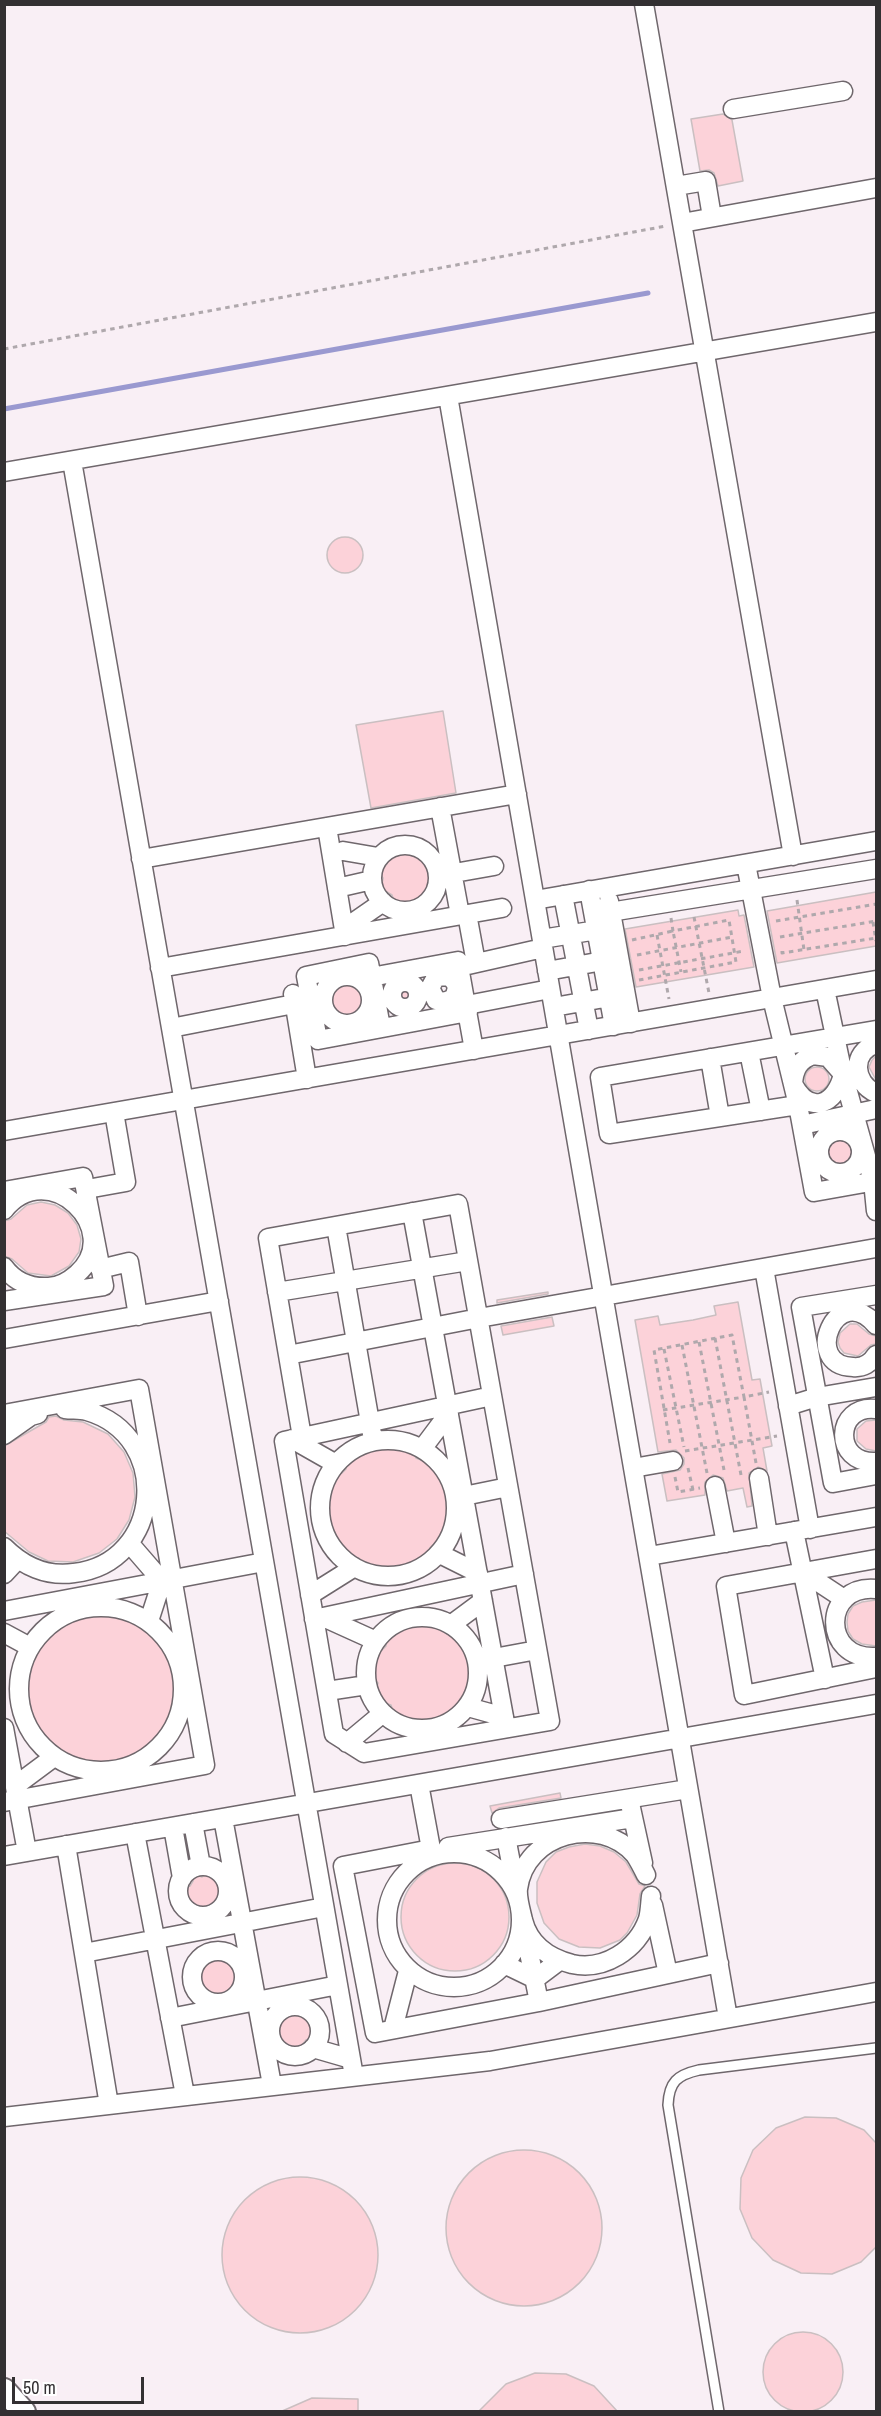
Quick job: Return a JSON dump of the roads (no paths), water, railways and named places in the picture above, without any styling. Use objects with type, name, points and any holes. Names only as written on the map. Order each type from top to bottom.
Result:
[{"type":"street","points":[[644,4],[792,856]]},
{"type":"street","points":[[733,109],[843,91]]},
{"type":"street","points":[[676,186],[706,181],[712,217]]},
{"type":"street","points":[[682,223],[876,189]]},
{"type":"street","points":[[4,472],[876,322]]},
{"type":"street","points":[[447,396],[728,2018]]},
{"type":"street","points":[[72,461],[324,1907],[335,1986],[345,2024],[352,2067]]},
{"type":"street","points":[[141,859],[516,794]]},
{"type":"street","points":[[411,917],[432,897],[445,874],[446,837],[440,807]]},
{"type":"street","points":[[327,826],[345,932]]},
{"type":"street","points":[[428,854],[446,837]]},
{"type":"street","points":[[535,900],[876,842]]},
{"type":"street","points":[[411,917],[382,902],[373,888],[373,867],[378,857],[399,843],[419,847],[435,862],[445,874],[460,915]]},
{"type":"street","points":[[342,851],[378,857]]},
{"type":"street","points":[[746,864],[772,998],[814,1048],[851,1073],[872,1091],[846,1140],[814,1192],[814,1189]]},
{"type":"street","points":[[445,874],[494,866]]},
{"type":"street","points":[[474,1050],[413,989],[306,976],[318,1040],[360,1024],[413,989],[668,902],[876,869]]},
{"type":"street","points":[[337,888],[372,880]]},
{"type":"street","points":[[598,889],[618,958],[617,996],[622,1024]]},
{"type":"street","points":[[563,895],[589,1030]]},
{"type":"street","points":[[432,897],[460,915]]},
{"type":"street","points":[[345,932],[382,902]]},
{"type":"street","points":[[160,968],[411,917],[460,915],[502,908]]},
{"type":"street","points":[[309,997],[328,1015],[360,1024],[413,989],[460,915]]},
{"type":"street","points":[[550,989],[577,966],[618,958]]},
{"type":"street","points":[[4,1131],[876,980]]},
{"type":"street","points":[[171,1028],[324,994],[413,989],[550,989],[584,1002],[617,996]]},
{"type":"street","points":[[825,989],[814,1048],[793,1084],[810,1111],[846,1140],[875,1177],[876,1211]]},
{"type":"street","points":[[307,1078],[309,997]]},
{"type":"street","points":[[814,1048],[876,1030]]},
{"type":"street","points":[[870,1048],[814,1048],[748,1052],[600,1077],[609,1134],[761,1111],[810,1111],[846,1140],[875,1177]]},
{"type":"street","points":[[810,1111],[851,1073],[870,1048]]},
{"type":"street","points":[[748,1052],[761,1111]]},
{"type":"street","points":[[710,1058],[720,1117]]},
{"type":"street","points":[[814,1189],[846,1140],[851,1073]]},
{"type":"street","points":[[814,1189],[846,1140],[876,1109]]},
{"type":"street","points":[[810,1111],[846,1140]]},
{"type":"street","points":[[810,1111],[846,1140]]},
{"type":"street","points":[[65,1196],[86,1186],[126,1182],[114,1112]]},
{"type":"street","points":[[846,1140],[876,1131]]},
{"type":"street","points":[[4,1301],[54,1290],[104,1286],[96,1269],[92,1227],[83,1177],[40,1187],[6,1203]]},
{"type":"street","points":[[40,1187],[65,1196],[84,1212],[92,1227]]},
{"type":"street","points":[[297,1438],[288,1355],[267,1238],[458,1204],[550,1721],[505,1722],[436,1734],[364,1753],[334,1734],[319,1618],[310,1595],[284,1441],[448,1409],[492,1396]]},
{"type":"street","points":[[412,1212],[480,1586],[485,1660],[505,1722]]},
{"type":"street","points":[[336,1226],[369,1423],[375,1441]]},
{"type":"street","points":[[288,1355],[479,1318],[876,1248]]},
{"type":"street","points":[[277,1292],[468,1261]]},
{"type":"street","points":[[6,1275],[22,1283],[54,1290],[79,1271],[129,1262],[138,1316]]},
{"type":"street","points":[[764,1268],[793,1433],[804,1572],[825,1679]]},
{"type":"street","points":[[876,1295],[849,1306],[801,1307],[833,1483],[876,1474]]},
{"type":"street","points":[[4,1339],[219,1301]]},
{"type":"street","points":[[849,1306],[874,1316]]},
{"type":"street","points":[[849,1306],[830,1326],[826,1340],[832,1357],[847,1367],[871,1361],[872,1409],[853,1415],[844,1430],[847,1447],[855,1457],[867,1462],[876,1462]]},
{"type":"street","points":[[801,1311],[830,1326]]},
{"type":"street","points":[[808,1349],[827,1345]]},
{"type":"street","points":[[817,1397],[839,1363]]},
{"type":"street","points":[[787,1398],[817,1397],[870,1388]]},
{"type":"street","points":[[4,1414],[139,1389],[167,1580],[205,1765],[11,1785]]},
{"type":"street","points":[[817,1397],[848,1421]]},
{"type":"street","points":[[113,1424],[142,1407]]},
{"type":"street","points":[[4,1435],[31,1416],[58,1408],[87,1411],[113,1424],[133,1444],[150,1476],[142,1521],[130,1544],[111,1561],[87,1572],[62,1575],[36,1570],[11,1553],[4,1574]]},
{"type":"street","points":[[422,1449],[448,1409]]},
{"type":"street","points":[[297,1438],[336,1464]]},
{"type":"street","points":[[388,1439],[410,1443],[422,1449],[444,1468],[454,1488],[457,1511],[452,1534],[440,1554],[421,1569],[399,1576],[375,1576],[353,1568],[336,1553],[324,1532],[320,1512],[322,1487],[336,1464],[347,1452],[367,1443],[388,1439]]},
{"type":"street","points":[[826,1443],[845,1441]]},
{"type":"street","points":[[633,1468],[677,1456]]},
{"type":"street","points":[[832,1478],[855,1457]]},
{"type":"street","points":[[759,1478],[768,1536]]},
{"type":"street","points":[[712,1486],[726,1543]]},
{"type":"street","points":[[464,1496],[508,1487]]},
{"type":"street","points":[[297,1517],[320,1512]]},
{"type":"street","points":[[649,1556],[876,1517]]},
{"type":"street","points":[[130,1544],[167,1580]]},
{"type":"street","points":[[440,1554],[480,1586]]},
{"type":"street","points":[[876,1657],[866,1658],[844,1647],[835,1627],[836,1616],[844,1599],[856,1590],[872,1588],[869,1561],[726,1586],[744,1695],[876,1668]]},
{"type":"street","points":[[4,1611],[93,1600],[167,1580],[264,1562]]},
{"type":"street","points":[[310,1595],[353,1568]]},
{"type":"street","points":[[87,1572],[93,1600]]},
{"type":"street","points":[[804,1572],[844,1599]]},
{"type":"street","points":[[319,1618],[480,1586],[524,1574]]},
{"type":"street","points":[[399,1576],[406,1599],[408,1618]]},
{"type":"street","points":[[148,1621],[167,1580]]},
{"type":"street","points":[[452,1624],[480,1586]]},
{"type":"street","points":[[93,1600],[123,1609],[148,1621],[169,1641],[185,1674],[184,1693],[178,1719],[165,1741],[147,1759],[124,1774],[72,1767],[54,1757],[32,1736],[20,1710],[12,1705],[26,1653],[30,1647],[43,1629],[66,1613],[93,1600]]},
{"type":"street","points":[[436,1734],[404,1727],[387,1718],[375,1705],[367,1685],[365,1669],[370,1650],[380,1634],[396,1622],[414,1616],[434,1617],[452,1624],[466,1637],[476,1655],[485,1660],[537,1650]]},
{"type":"street","points":[[319,1618],[376,1641]]},
{"type":"street","points":[[815,1630],[835,1627]]},
{"type":"street","points":[[4,1634],[30,1647]]},
{"type":"street","points":[[825,1679],[854,1654]]},
{"type":"street","points":[[436,1734],[468,1707],[485,1660]]},
{"type":"street","points":[[327,1691],[367,1685]]},
{"type":"street","points":[[4,1856],[876,1704]]},
{"type":"street","points":[[468,1707],[505,1722]]},
{"type":"street","points":[[348,1743],[383,1713]]},
{"type":"street","points":[[4,1728],[11,1785],[27,1852]]},
{"type":"street","points":[[165,1741],[183,1769]]},
{"type":"street","points":[[11,1785],[54,1757]]},
{"type":"street","points":[[419,1784],[431,1849]]},
{"type":"street","points":[[501,1819],[688,1789]]},
{"type":"street","points":[[628,1798],[630,1818],[667,1965]]},
{"type":"street","points":[[224,1818],[232,1884],[244,1925],[244,1993]]},
{"type":"street","points":[[630,1818],[508,1840],[431,1849],[343,1866],[375,2033],[609,1987],[667,1965],[719,1963]]},
{"type":"street","points":[[619,1841],[630,1818]]},
{"type":"street","points":[[193,1823],[201,1866]]},
{"type":"street","points":[[172,1827],[185,1934],[200,2012]]},
{"type":"street","points":[[646,1875],[635,1856],[619,1841],[598,1833],[577,1832],[556,1838],[538,1851],[525,1868],[518,1889],[526,1932],[540,1949],[559,1961],[580,1966],[602,1963],[622,1954],[638,1938],[648,1918],[651,1896]]},
{"type":"street","points":[[135,1833],[185,2096]]},
{"type":"street","points":[[508,1840],[538,1851]]},
{"type":"street","points":[[488,1863],[508,1840]]},
{"type":"street","points":[[508,1840],[539,2002]]},
{"type":"street","points":[[66,1845],[109,2105]]},
{"type":"street","points":[[445,1853],[466,1854],[488,1863],[502,1874],[514,1891],[521,1911],[519,1937],[510,1958],[494,1975],[474,1985],[451,1989],[428,1983],[408,1971],[394,1953],[387,1930],[387,1907],[394,1887],[425,1859],[445,1853]]},
{"type":"street","points":[[357,1863],[404,1876]]},
{"type":"street","points":[[232,1884],[219,1871],[212,1867],[201,1866],[187,1871],[180,1892],[192,1914],[244,1925],[324,1907]]},
{"type":"street","points":[[84,1953],[185,1934],[214,1918],[232,1884]]},
{"type":"street","points":[[148,1900],[180,1892]]},
{"type":"street","points":[[214,1918],[223,1953]]},
{"type":"street","points":[[223,1953],[244,1925]]},
{"type":"street","points":[[357,1936],[387,1930]]},
{"type":"street","points":[[638,1938],[667,1965]]},
{"type":"street","points":[[345,2024],[315,2020],[303,2007],[291,2000],[244,1993],[208,2001],[194,1982],[199,1959],[206,1954],[223,1953],[241,1966],[244,1993],[269,2028],[272,2041],[298,2052],[352,2067]]},
{"type":"street","points":[[535,1979],[559,1961]]},
{"type":"street","points":[[602,1963],[609,1987]]},
{"type":"street","points":[[504,1964],[535,1979]]},
{"type":"street","points":[[393,2029],[408,1971]]},
{"type":"street","points":[[164,1986],[194,1982]]},
{"type":"street","points":[[474,1985],[479,2013]]},
{"type":"street","points":[[271,2080],[269,2028],[279,2012],[291,2000],[335,1986]]},
{"type":"street","points":[[271,2080],[298,2052],[317,2042],[315,2020],[335,1986]]},
{"type":"street","points":[[4,2117],[185,2096],[271,2080],[302,2082],[352,2067],[490,2061],[876,1992]]},
{"type":"street","points":[[170,2018],[200,2012],[244,1993]]},
{"type":"street","points":[[298,2052],[302,2082]]},
{"type":"street","points":[[4,2390],[24,2412]]},
{"type":"lane","points":[[719,2412],[670,2117],[669,2091],[675,2081],[685,2073],[699,2070],[876,2048]]},
{"type":"waterway","points":[[4,409],[648,293]]}]
